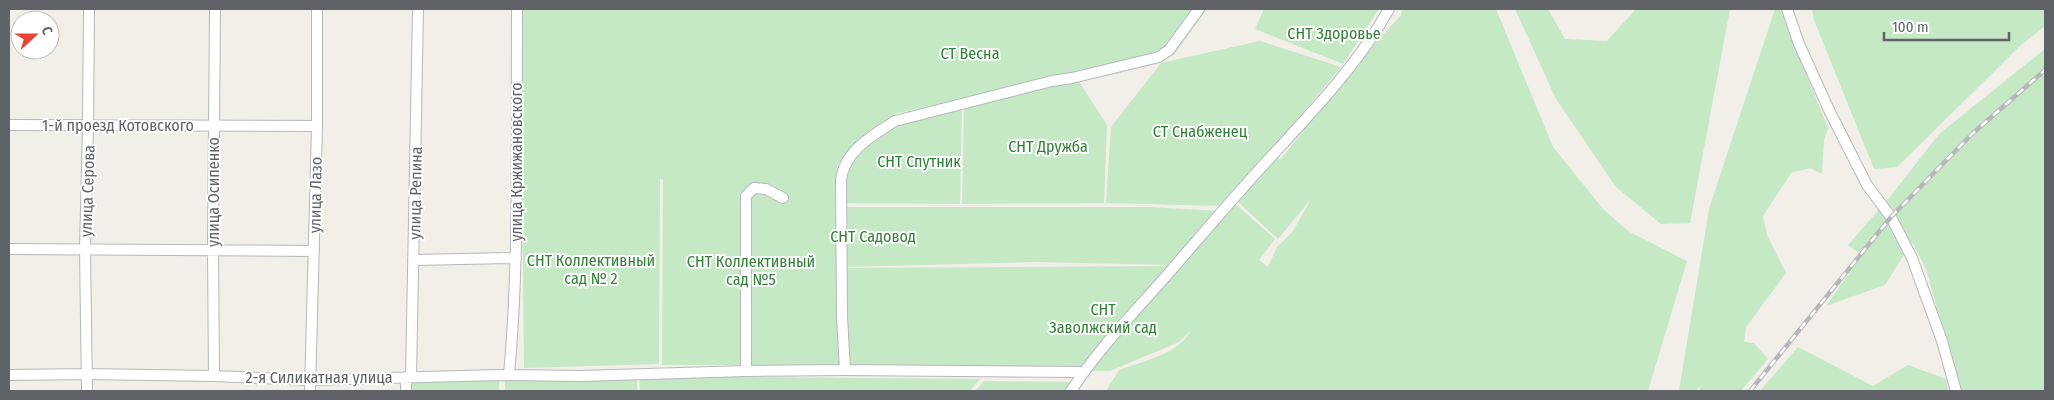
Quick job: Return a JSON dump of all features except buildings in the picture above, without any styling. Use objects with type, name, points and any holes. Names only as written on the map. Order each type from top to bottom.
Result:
[{"type":"street","name":"улица Серова","points":[[87,391],[85,249],[89,9]]},
{"type":"street","name":"улица Осипенко","points":[[214,376],[215,9]]},
{"type":"street","name":"улица Лазо","points":[[310,391],[317,9]]},
{"type":"street","name":"улица Репина","points":[[406,391],[413,260],[418,9]]},
{"type":"street","name":"улица Кржижановского","points":[[509,375],[514,320],[516,258],[517,9]]},
{"type":"street","points":[[845,370],[842,317],[841,180],[842,168],[851,154],[877,132],[895,120],[1159,57],[1169,50],[1199,9]]},
{"type":"street","points":[[1071,391],[1083,372],[1109,340],[1268,160],[1314,111],[1378,29],[1389,9]]},
{"type":"street","points":[[1787,9],[1799,44],[1830,112],[1867,185],[1891,217],[1912,258],[1942,341],[1956,391]]},
{"type":"street","name":"1-й проезд Котовского","points":[[9,125],[316,126]]},
{"type":"street","points":[[746,371],[746,196],[754,188],[766,190],[783,198]]},
{"type":"street","points":[[9,249],[314,251]]},
{"type":"street","points":[[413,260],[516,258]]},
{"type":"street","name":"2-я Силикатная улица","points":[[9,375],[214,376],[310,380],[509,375],[581,376],[746,371],[1083,372]]},
{"type":"green space","points":[[522,9],[1207,9],[1174,55],[897,113],[861,139],[837,165],[840,365],[662,365],[663,180],[660,179],[659,364],[524,368],[522,173],[520,173]]},
{"type":"green space","name":"СНТ Здоровье","points":[[1264,9],[1379,9],[1343,64],[1255,29]]},
{"type":"green space","points":[[1402,9],[1496,9],[1553,147],[1603,209],[1628,231],[1687,261],[1648,391],[1106,391],[1119,370],[1170,351],[1185,338],[1191,330],[1179,342],[1110,371],[847,367],[845,268],[1177,266],[1222,206],[1106,203],[1111,127],[1161,63],[1260,41],[1341,67],[1271,151],[1280,160],[1354,68],[1401,15]],"holes":[[[1311,199],[1293,231],[1277,247],[1268,267],[1259,260],[1275,239],[1234,203],[1237,201],[1278,239]]]},
{"type":"green space","points":[[1515,9],[1548,9],[1565,39],[1607,41],[1636,9],[1730,9],[1690,223],[1661,224],[1616,187],[1556,99]]},
{"type":"green space","points":[[1775,9],[1780,9],[1828,128],[1824,140],[1822,174],[1810,168],[1791,173],[1763,216],[1767,235],[1786,273],[1746,327],[1744,342],[1754,343],[1768,359],[1741,391],[1699,391],[1701,386],[1696,391],[1679,391],[1709,209]]},
{"type":"green space","points":[[1812,9],[2045,9],[2045,26],[2021,45],[1897,167],[1874,169],[1814,20]]},
{"type":"green space","points":[[2045,49],[2045,391],[1960,391],[1926,269],[1912,242],[1885,285],[1826,306],[1862,255],[1848,245],[1890,197],[1939,134]]},
{"type":"green space","name":"СНТ Дружба","points":[[1078,80],[1107,125],[1104,203],[962,204],[964,106]]},
{"type":"green space","name":"СНТ Спутник","points":[[962,107],[960,204],[843,203],[845,170],[869,142],[897,123]]},
{"type":"green space","name":"СНТ Садовод","points":[[843,207],[1150,207],[1219,211],[1170,265],[1036,262],[844,267]]},
{"type":"green space","points":[[1798,347],[1873,386],[1908,365],[1946,379],[1949,391],[1760,391]]},
{"type":"green space","points":[[505,375],[637,376],[637,391],[505,391]]},
{"type":"green space","points":[[639,376],[980,379],[970,391],[640,391]]},
{"type":"green space","points":[[499,378],[499,391],[412,391],[412,382]]},
{"type":"green space","points":[[984,381],[1074,382],[1069,391],[975,391]]},
{"type":"railway","points":[[1750,391],[1891,217],[1972,134],[2045,70]]},
{"type":"park label","name":"СТ Весна","points":[[970,53]]},
{"type":"park label","name":"СТ Снабженец","points":[[1200,131]]},
{"type":"park label","name":"СНТ Коллективный сад № 2","points":[[591,269]]},
{"type":"park label","name":"СНТ Коллективный сад №5","points":[[751,270]]},
{"type":"park label","name":"СНТ Заволжский сад","points":[[1103,318]]}]
